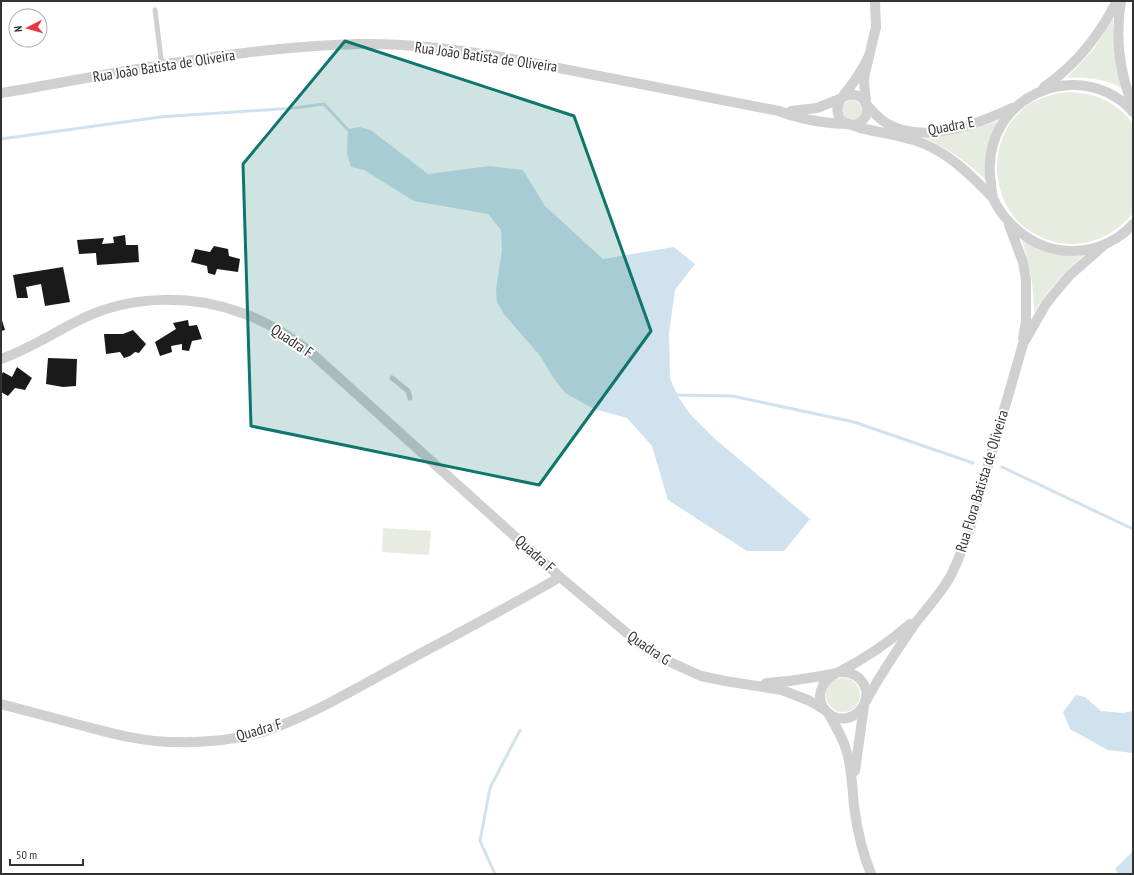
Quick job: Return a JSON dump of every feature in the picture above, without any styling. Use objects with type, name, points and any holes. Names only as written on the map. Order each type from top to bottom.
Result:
[{"type":"street","points":[[869,56],[855,81],[838,106],[837,111],[841,120],[850,124],[857,124],[865,118],[868,109],[864,82],[876,27],[874,1]]},
{"type":"street","points":[[1117,1],[1096,37],[1078,59],[1062,75],[1017,105],[1001,124],[995,137],[989,163],[993,198],[1007,220],[1016,230],[1039,245],[1052,249],[1078,251],[1103,246],[1133,229]]},
{"type":"street","points":[[1121,1],[1118,20],[1120,58],[1123,78],[1133,106]]},
{"type":"street","name":"Rua João Batista de Oliveira","points":[[1,93],[260,51],[296,47],[360,44],[462,50],[540,63],[779,111],[790,115],[838,124],[850,124]]},
{"type":"street","points":[[1033,94],[1055,86],[1090,86],[1121,101],[1133,112]]},
{"type":"street","points":[[843,98],[853,94],[858,95],[866,103]]},
{"type":"street","name":"Rua João Batista de Oliveira","points":[[779,111],[800,111],[816,108],[843,98]]},
{"type":"street","name":"Quadra E","points":[[866,103],[873,112],[893,127],[917,132],[945,130],[964,126],[994,116],[1017,105]]},
{"type":"street","name":"Quadra E","points":[[850,124],[860,128],[916,141],[930,147],[960,166],[993,198]]},
{"type":"street","name":"Rua Flora Batista de Oliveira","points":[[865,702],[888,662],[925,611],[938,596],[950,577],[960,557],[968,535],[1023,344],[1026,314],[1026,280],[1018,247],[1007,220]]},
{"type":"street","points":[[1121,236],[1133,224]]},
{"type":"street","name":"Rua Flora Batista de Oliveira","points":[[1023,344],[1046,304],[1058,289],[1070,275],[1103,246]]},
{"type":"street","name":"Quadra F","points":[[1,358],[27,347],[89,315],[112,307],[138,302],[164,300],[191,301],[216,305],[242,312],[283,332],[308,350],[560,577],[310,712],[278,726],[252,734],[201,742],[151,741],[112,733],[1,704]]},
{"type":"street","name":"Quadra G","points":[[560,577],[622,630],[659,657],[701,676],[782,690],[805,699],[826,711]]},
{"type":"street","name":"Rua Flora Batista de Oliveira","points":[[836,673],[876,651],[894,638],[925,611]]},
{"type":"street","points":[[853,785],[865,702],[865,687],[861,681],[850,673],[844,672],[829,676],[822,686],[820,698],[846,747],[853,785],[857,826],[861,847],[871,874]]},
{"type":"street","name":"Quadra G","points":[[754,685],[836,673]]},
{"type":"street","points":[[826,711],[838,718],[845,718],[858,714],[865,702]]},
{"type":"lane","points":[[155,10],[162,66]]},
{"type":"lane","points":[[392,378],[408,391],[410,398]]},
{"type":"highlighted area","points":[[345,41],[574,116],[651,331],[539,485],[251,426],[243,164]]},
{"type":"shaded area","points":[[1113,19],[1116,54],[1123,88],[1096,79],[1067,78],[1094,49]]},
{"type":"shaded area","points":[[1066,92],[1076,92],[1103,99],[1119,109],[1133,124],[1133,213],[1115,230],[1101,238],[1076,244],[1063,244],[1049,240],[1023,226],[1010,211],[1001,193],[997,173],[998,153],[1004,134],[1015,117],[1035,101]]},
{"type":"shaded area","points":[[848,100],[856,100],[862,106],[862,114],[856,120],[848,120],[842,114],[842,106]]},
{"type":"shaded area","points":[[1001,120],[987,181],[957,156],[923,137],[971,129]]},
{"type":"shaded area","points":[[1022,240],[1036,248],[1059,255],[1084,255],[1057,282],[1034,313],[1031,276]]},
{"type":"shaded area","points":[[383,528],[431,531],[429,555],[382,552]]},
{"type":"shaded area","points":[[840,678],[846,678],[850,679],[857,685],[860,695],[859,702],[853,709],[846,712],[840,712],[836,711],[829,705],[826,698],[826,692],[827,688],[833,681]]},
{"type":"water","points":[[360,127],[372,131],[428,174],[489,166],[523,170],[545,206],[603,259],[674,247],[695,264],[675,290],[669,333],[670,378],[677,395],[690,414],[714,438],[810,519],[784,551],[747,551],[668,500],[652,446],[627,418],[594,409],[565,393],[552,376],[541,357],[504,314],[497,302],[496,290],[502,250],[501,230],[488,214],[414,201],[364,170],[351,167],[347,153],[348,129]]},
{"type":"water","points":[[1076,695],[1085,697],[1101,711],[1123,713],[1133,711],[1133,753],[1108,750],[1070,729],[1063,712]]},
{"type":"water","points":[[1133,851],[1133,874],[1119,874],[1115,869]]},
{"type":"building","points":[[125,235],[126,245],[138,245],[139,262],[97,265],[96,253],[79,254],[77,240],[104,238],[102,244],[114,243],[113,237]]},
{"type":"building","points":[[214,246],[228,249],[229,256],[240,259],[238,272],[217,269],[215,275],[208,273],[207,266],[191,262],[195,249],[210,252]]},
{"type":"building","points":[[63,267],[70,302],[45,306],[41,284],[26,287],[28,298],[17,298],[13,275]]},
{"type":"building","points":[[1,317],[5,330],[1,331]]},
{"type":"building","points":[[188,320],[189,326],[197,325],[202,339],[192,341],[189,351],[182,350],[182,344],[171,346],[172,352],[160,356],[155,342],[176,329],[173,323]]},
{"type":"building","points":[[133,330],[146,344],[139,353],[135,352],[124,358],[120,352],[106,354],[104,334],[123,334]]},
{"type":"building","points":[[48,358],[77,359],[76,386],[63,387],[46,384]]},
{"type":"building","points":[[17,367],[32,378],[25,390],[15,388],[8,396],[1,392],[1,375],[3,372],[12,377]]},
{"type":"waterway","points":[[1,139],[160,117],[294,108],[324,104],[349,131]]},
{"type":"waterway","points":[[675,393],[677,395],[732,396],[854,422],[973,463]]},
{"type":"waterway","points":[[1002,467],[1133,529]]},
{"type":"waterway","points":[[495,874],[480,841],[490,788],[520,730]]}]
